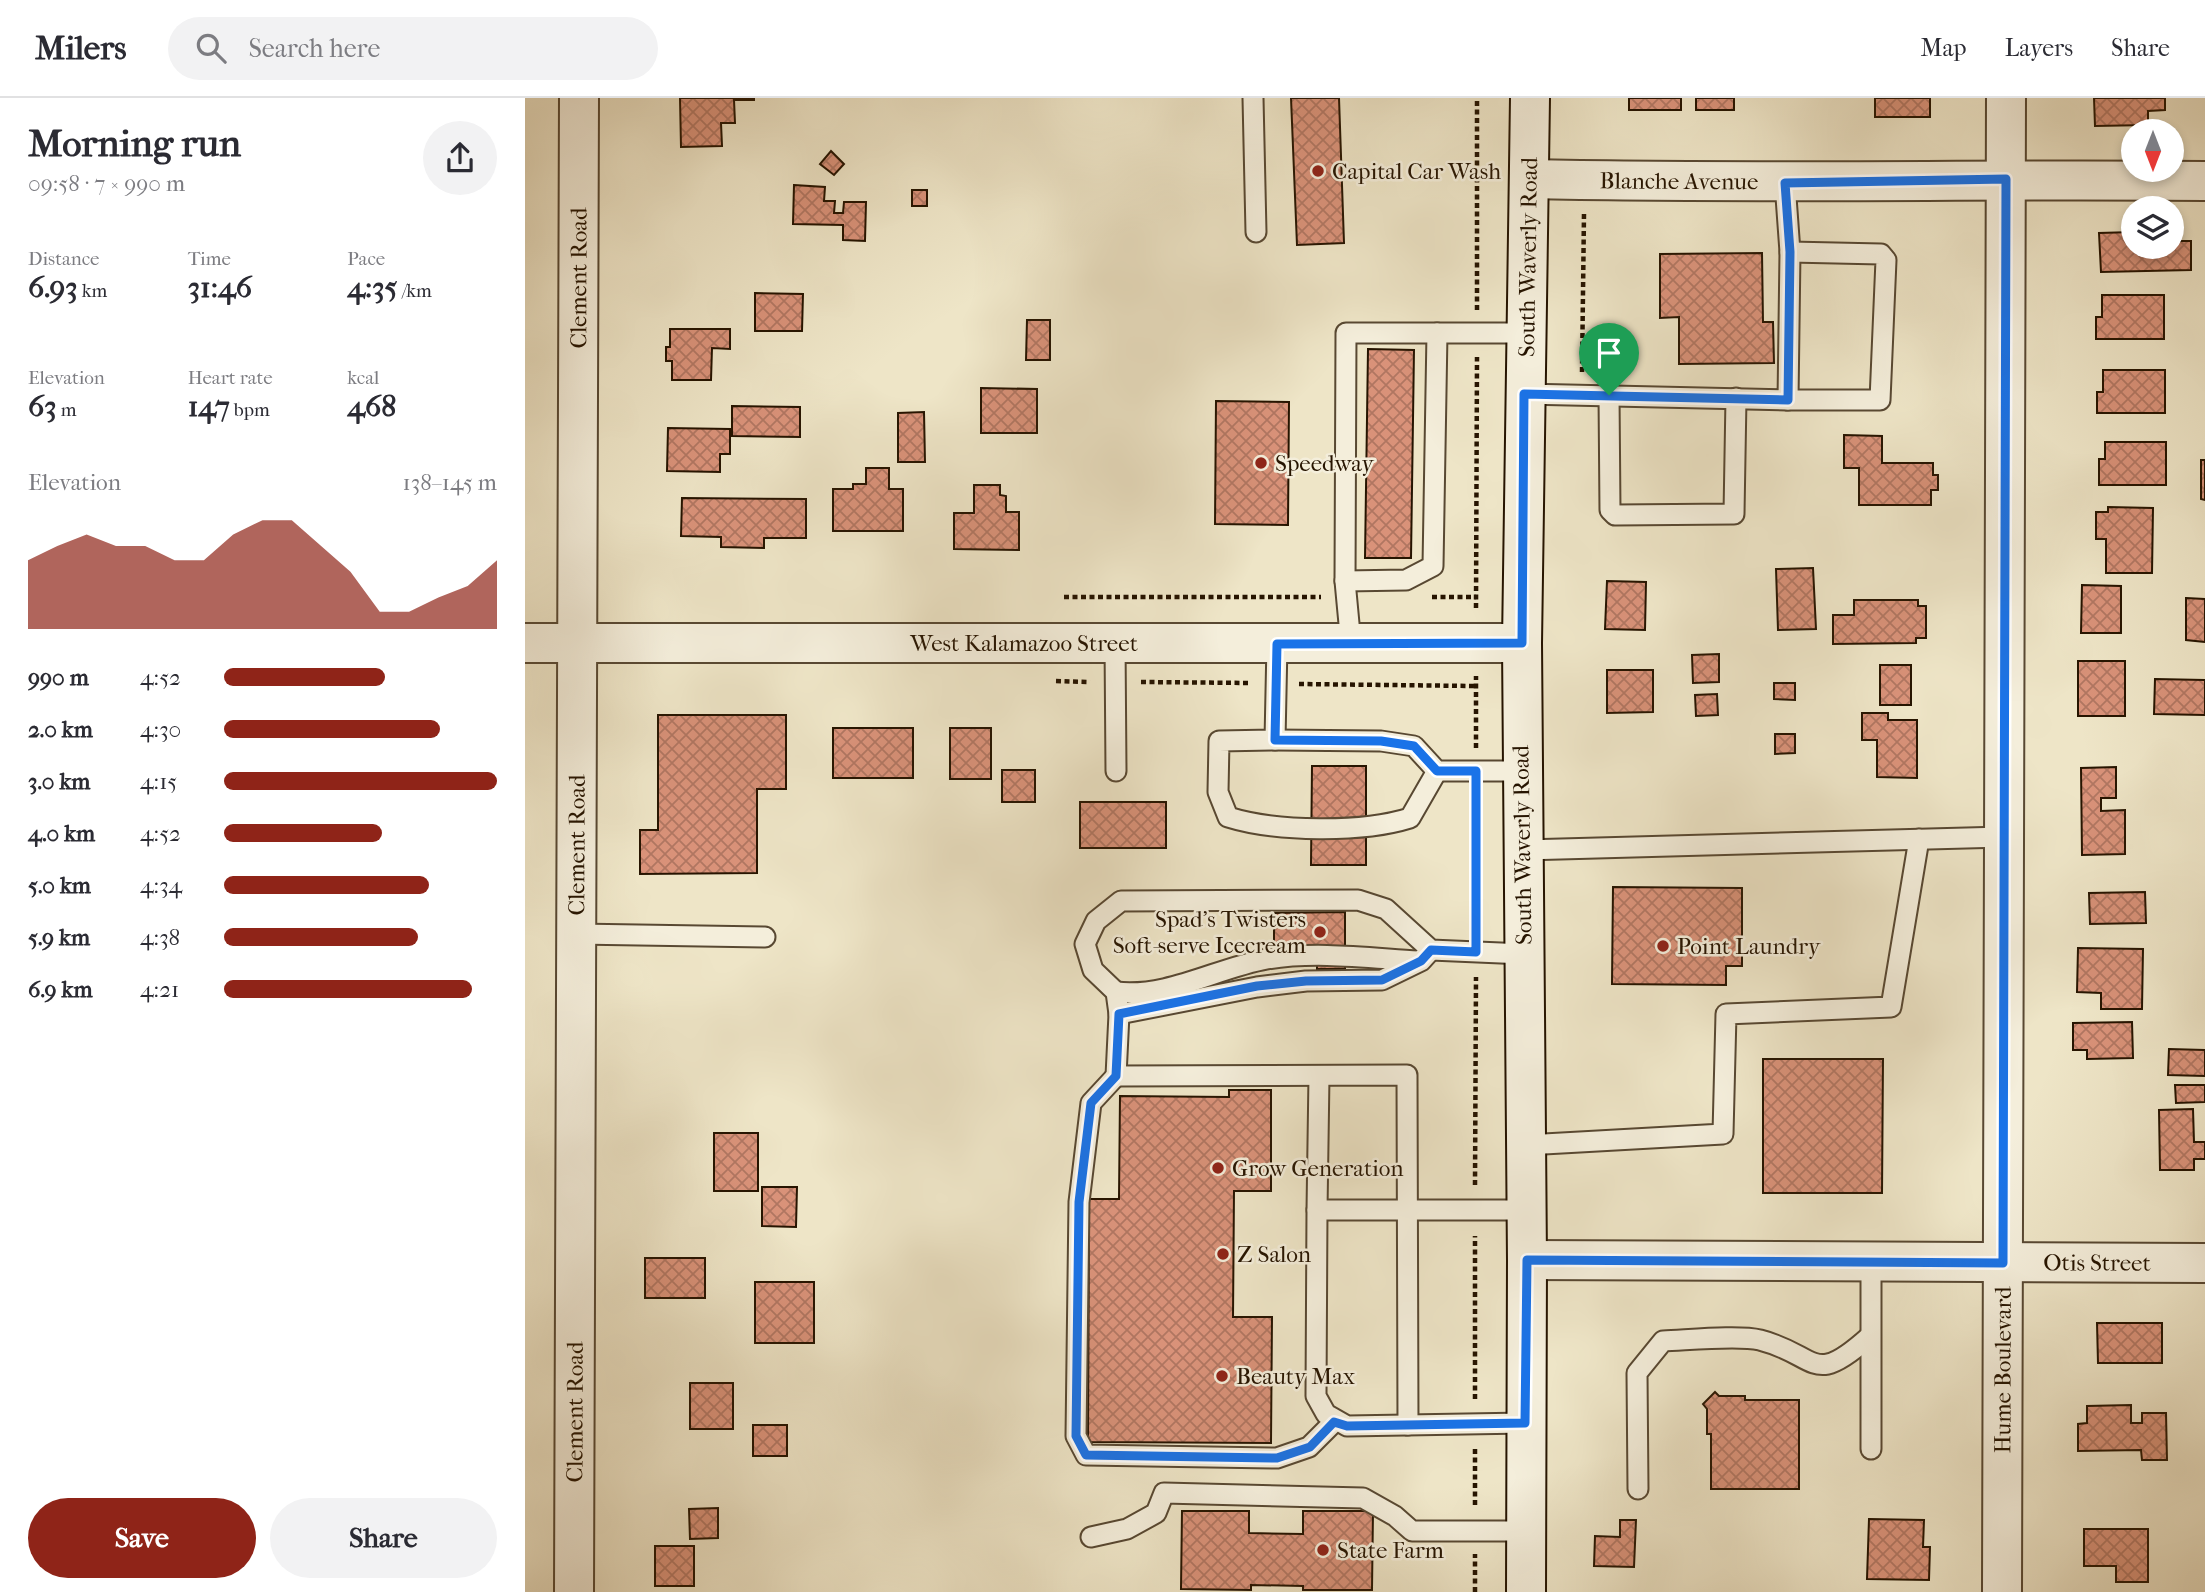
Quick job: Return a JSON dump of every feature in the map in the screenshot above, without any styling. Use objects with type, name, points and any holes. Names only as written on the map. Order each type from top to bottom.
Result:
[{"type":"street","name":"Clement Road","points":[[574,1592],[579,98]]},
{"type":"street","name":"South Waverly Road","points":[[1526,1592],[1527,1210],[1521,771],[1530,98]]},
{"type":"street","name":"Hume Boulevard","points":[[2002,1592],[2006,98]]},
{"type":"street","name":"Blanche Avenue","points":[[1530,179],[1785,183],[2006,179],[2205,181]]},
{"type":"street","name":"West Kalamazoo Street","points":[[525,643],[1522,643]]},
{"type":"street","name":"Otis Street","points":[[1527,1260],[2205,1263]]},
{"type":"lane","points":[[1253,98],[1256,232]]},
{"type":"lane","points":[[1785,183],[1790,252],[1788,400]]},
{"type":"lane","points":[[1524,394],[1880,400],[1886,260],[1881,254],[1790,252]]},
{"type":"lane","points":[[1351,645],[1346,589],[1346,333],[1525,333]]},
{"type":"lane","points":[[1346,589],[1406,580],[1417,577],[1433,566],[1437,333]]},
{"type":"lane","points":[[1609,395],[1610,510],[1615,515],[1734,514],[1736,398]]},
{"type":"lane","points":[[1115,642],[1116,771]]},
{"type":"lane","points":[[1275,740],[1277,644]]},
{"type":"lane","points":[[1437,771],[1410,818],[1380,827],[1257,826],[1229,817],[1218,792],[1219,741],[1381,741],[1414,746],[1437,771],[1521,771]]},
{"type":"lane","points":[[1522,850],[2004,837]]},
{"type":"lane","points":[[1526,1145],[1723,1134],[1726,1014],[1891,1007],[1919,839]]},
{"type":"lane","points":[[1426,956],[1386,909],[1358,900],[1121,901],[1096,921],[1085,944],[1093,970],[1116,992],[1141,995],[1266,959],[1304,956],[1426,956],[1476,952],[1524,954]]},
{"type":"lane","points":[[576,934],[765,937]]},
{"type":"lane","points":[[1119,1014],[1257,986],[1306,981],[1382,980],[1426,956]]},
{"type":"lane","points":[[1116,992],[1119,1014],[1116,1076],[1091,1103],[1079,1202],[1076,1436],[1086,1455],[1277,1458],[1310,1447],[1334,1422]]},
{"type":"lane","points":[[1116,1076],[1407,1075],[1408,1425]]},
{"type":"lane","points":[[1319,1076],[1316,1396],[1326,1414],[1334,1422],[1347,1426],[1525,1423]]},
{"type":"lane","points":[[1317,1210],[1527,1210]]},
{"type":"lane","points":[[1871,1262],[1871,1449]]},
{"type":"lane","points":[[1638,1489],[1637,1373],[1663,1340],[1760,1340],[1809,1362],[1829,1365],[1846,1357],[1870,1336]]},
{"type":"lane","points":[[1091,1537],[1127,1529],[1156,1513],[1164,1493],[1363,1498],[1395,1516],[1412,1531],[1526,1531]]},
{"type":"path","points":[[1475,1592],[1477,98]]},
{"type":"path","points":[[1582,395],[1584,180]]},
{"type":"path","points":[[1064,597],[1346,589]]},
{"type":"path","points":[[1425,597],[1476,597]]},
{"type":"building","points":[[680,98],[754,100],[734,100],[735,123],[721,123],[722,146],[681,147]]},
{"type":"building","name":"Capital Car Wash","points":[[1291,98],[1339,98],[1344,243],[1297,245]]},
{"type":"building","points":[[1629,98],[1681,98],[1681,110],[1629,110]]},
{"type":"building","points":[[1696,98],[1734,98],[1734,110],[1696,110]]},
{"type":"building","points":[[1875,98],[1930,98],[1930,117],[1875,117]]},
{"type":"building","points":[[2094,98],[2165,98],[2165,110],[2148,111],[2148,119],[2121,119],[2121,126],[2095,126]]},
{"type":"building","points":[[831,151],[844,164],[834,175],[820,164]]},
{"type":"building","points":[[794,185],[825,187],[824,201],[835,201],[834,213],[843,213],[844,202],[866,202],[865,241],[843,240],[843,225],[793,224]]},
{"type":"building","points":[[912,190],[927,190],[927,206],[912,206]]},
{"type":"building","points":[[2121,232],[2121,259],[2184,259],[2184,241],[2191,241],[2191,270],[2101,272],[2099,233]]},
{"type":"building","points":[[1762,253],[1763,322],[1773,322],[1774,363],[1679,364],[1679,317],[1660,318],[1660,254]]},
{"type":"building","points":[[755,293],[803,294],[802,331],[755,331]]},
{"type":"building","points":[[2102,295],[2164,295],[2164,339],[2096,339],[2096,317],[2102,317]]},
{"type":"building","points":[[1027,320],[1050,320],[1050,360],[1026,360]]},
{"type":"building","points":[[670,329],[730,329],[730,349],[712,348],[711,380],[672,380],[672,361],[666,361],[666,347],[670,347]]},
{"type":"building","points":[[1368,349],[1414,350],[1411,558],[1365,558]]},
{"type":"building","points":[[2103,370],[2165,370],[2165,413],[2097,413],[2097,392],[2103,392]]},
{"type":"building","points":[[981,388],[1037,389],[1037,433],[981,433]]},
{"type":"building","points":[[1216,401],[1289,402],[1288,525],[1215,524]]},
{"type":"building","points":[[732,406],[800,407],[800,437],[732,436]]},
{"type":"building","points":[[924,412],[925,462],[898,462],[898,413]]},
{"type":"building","points":[[668,428],[730,429],[730,454],[720,454],[720,472],[667,471]]},
{"type":"building","points":[[1844,435],[1882,436],[1882,463],[1933,463],[1933,475],[1938,475],[1938,490],[1931,490],[1931,505],[1859,505],[1859,468],[1844,468]]},
{"type":"building","points":[[2105,442],[2166,442],[2166,485],[2099,485],[2099,459],[2105,459]]},
{"type":"building","points":[[2201,460],[2205,460],[2205,500],[2201,499]]},
{"type":"building","points":[[866,468],[889,468],[889,489],[903,489],[903,531],[833,531],[833,489],[853,489],[853,484],[866,484]]},
{"type":"building","points":[[974,485],[1000,485],[1000,495],[1006,496],[1006,512],[1019,512],[1019,550],[954,549],[954,513],[974,513]]},
{"type":"building","points":[[682,498],[806,499],[806,538],[764,538],[764,548],[721,547],[721,537],[681,536]]},
{"type":"building","points":[[2108,507],[2153,508],[2152,573],[2106,573],[2106,539],[2096,539],[2096,512],[2108,512]]},
{"type":"building","points":[[1813,568],[1816,629],[1778,630],[1776,569]]},
{"type":"building","points":[[1607,581],[1646,582],[1645,630],[1605,629]]},
{"type":"building","points":[[2082,585],[2121,586],[2121,633],[2081,633]]},
{"type":"building","points":[[2186,598],[2205,599],[2205,642],[2186,640]]},
{"type":"building","points":[[1854,600],[1918,600],[1918,606],[1926,606],[1926,638],[1916,638],[1916,643],[1833,644],[1833,615],[1854,615]]},
{"type":"building","points":[[1719,654],[1719,682],[1693,683],[1692,655]]},
{"type":"building","points":[[2078,661],[2125,661],[2125,716],[2078,716]]},
{"type":"building","points":[[1880,665],[1911,665],[1911,705],[1880,705]]},
{"type":"building","points":[[1607,670],[1653,670],[1653,712],[1607,713]]},
{"type":"building","points":[[2155,679],[2205,680],[2205,715],[2154,714]]},
{"type":"building","points":[[1774,683],[1795,683],[1795,700],[1774,699]]},
{"type":"building","points":[[1717,694],[1718,715],[1696,716],[1695,695]]},
{"type":"building","points":[[1862,713],[1888,713],[1888,720],[1917,720],[1917,778],[1877,777],[1877,740],[1862,740]]},
{"type":"building","points":[[658,715],[786,715],[786,789],[757,789],[757,873],[640,874],[640,830],[658,830]]},
{"type":"building","points":[[833,728],[913,728],[913,778],[833,778]]},
{"type":"building","points":[[950,728],[991,728],[991,779],[950,779]]},
{"type":"building","points":[[1775,734],[1795,734],[1795,753],[1775,754]]},
{"type":"building","points":[[1312,766],[1366,766],[1366,865],[1311,865]]},
{"type":"building","points":[[2116,767],[2116,798],[2101,798],[2101,811],[2125,810],[2125,854],[2082,855],[2081,768]]},
{"type":"building","points":[[1002,770],[1035,770],[1035,802],[1002,802]]},
{"type":"building","points":[[1080,802],[1166,802],[1166,848],[1080,848]]},
{"type":"building","points":[[1613,887],[1742,888],[1742,966],[1726,966],[1726,985],[1612,984]]},
{"type":"building","points":[[2145,892],[2146,923],[2090,924],[2089,893]]},
{"type":"building","points":[[1345,912],[1345,969],[1317,969],[1317,946],[1274,946],[1274,913]]},
{"type":"building","points":[[2078,948],[2143,949],[2142,1009],[2101,1009],[2101,993],[2077,992]]},
{"type":"building","points":[[2132,1022],[2133,1058],[2087,1059],[2087,1050],[2073,1050],[2073,1023]]},
{"type":"building","points":[[2169,1049],[2205,1050],[2205,1076],[2168,1075]]},
{"type":"building","points":[[1763,1059],[1883,1059],[1882,1193],[1763,1193]]},
{"type":"building","points":[[2175,1085],[2205,1085],[2205,1102],[2176,1103]]},
{"type":"building","points":[[1229,1090],[1271,1090],[1271,1191],[1234,1191],[1233,1317],[1272,1317],[1271,1443],[1088,1442],[1089,1199],[1119,1199],[1120,1096],[1229,1097]]},
{"type":"building","points":[[2193,1109],[2194,1142],[2205,1142],[2205,1159],[2194,1159],[2194,1170],[2160,1170],[2159,1110]]},
{"type":"building","points":[[714,1133],[758,1133],[758,1191],[714,1191]]},
{"type":"building","points":[[762,1187],[797,1187],[796,1227],[762,1226]]},
{"type":"building","points":[[645,1258],[705,1258],[705,1298],[645,1298]]},
{"type":"building","points":[[755,1282],[814,1282],[814,1343],[755,1343]]},
{"type":"building","points":[[2097,1323],[2162,1323],[2162,1363],[2098,1363]]},
{"type":"building","points":[[690,1383],[733,1383],[733,1429],[690,1429]]},
{"type":"building","points":[[1715,1392],[1719,1396],[1745,1396],[1745,1400],[1799,1400],[1799,1489],[1711,1489],[1711,1434],[1707,1434],[1707,1409],[1703,1404]]},
{"type":"building","points":[[2131,1405],[2131,1423],[2142,1423],[2142,1413],[2166,1413],[2167,1460],[2142,1460],[2141,1450],[2078,1451],[2078,1424],[2087,1423],[2087,1406]]},
{"type":"building","points":[[753,1425],[787,1425],[787,1456],[753,1456]]},
{"type":"building","points":[[718,1508],[718,1538],[690,1539],[689,1509]]},
{"type":"building","points":[[1182,1511],[1249,1511],[1249,1533],[1303,1534],[1303,1511],[1373,1511],[1372,1590],[1303,1590],[1303,1586],[1251,1585],[1251,1590],[1181,1589]]},
{"type":"building","points":[[1869,1519],[1924,1520],[1923,1547],[1930,1547],[1929,1580],[1867,1579]]},
{"type":"building","points":[[1620,1520],[1636,1520],[1634,1567],[1594,1566],[1595,1536],[1620,1537]]},
{"type":"building","points":[[2084,1529],[2148,1529],[2148,1582],[2116,1582],[2116,1566],[2084,1566]]},
{"type":"building","points":[[655,1546],[694,1546],[694,1586],[655,1586]]},
{"type":"place","name":"Capital Car Wash","points":[[1318,171]]},
{"type":"place","name":"Speedway","points":[[1261,463]]},
{"type":"place","name":"Spad's Twisters Soft-serve Icecream","points":[[1320,932]]},
{"type":"place","name":"Point Laundry","points":[[1663,946]]},
{"type":"place","name":"Grow Generation","points":[[1218,1168]]},
{"type":"place","name":"Z Salon","points":[[1223,1254]]},
{"type":"place","name":"Beauty Max","points":[[1222,1376]]},
{"type":"place","name":"State Farm","points":[[1323,1550]]},
{"type":"route","points":[[2006,179],[2003,1263],[1527,1260],[1525,1423],[1347,1426],[1334,1422],[1310,1447],[1277,1458],[1086,1455],[1076,1436],[1079,1202],[1091,1103],[1116,1076],[1119,1014],[1257,986],[1306,981],[1382,980],[1421,961],[1431,950],[1476,952],[1476,771],[1437,771],[1414,746],[1381,741],[1275,740],[1277,644],[1522,643],[1524,394],[1609,395],[1788,400],[1790,252],[1785,183],[2006,179]]}]
